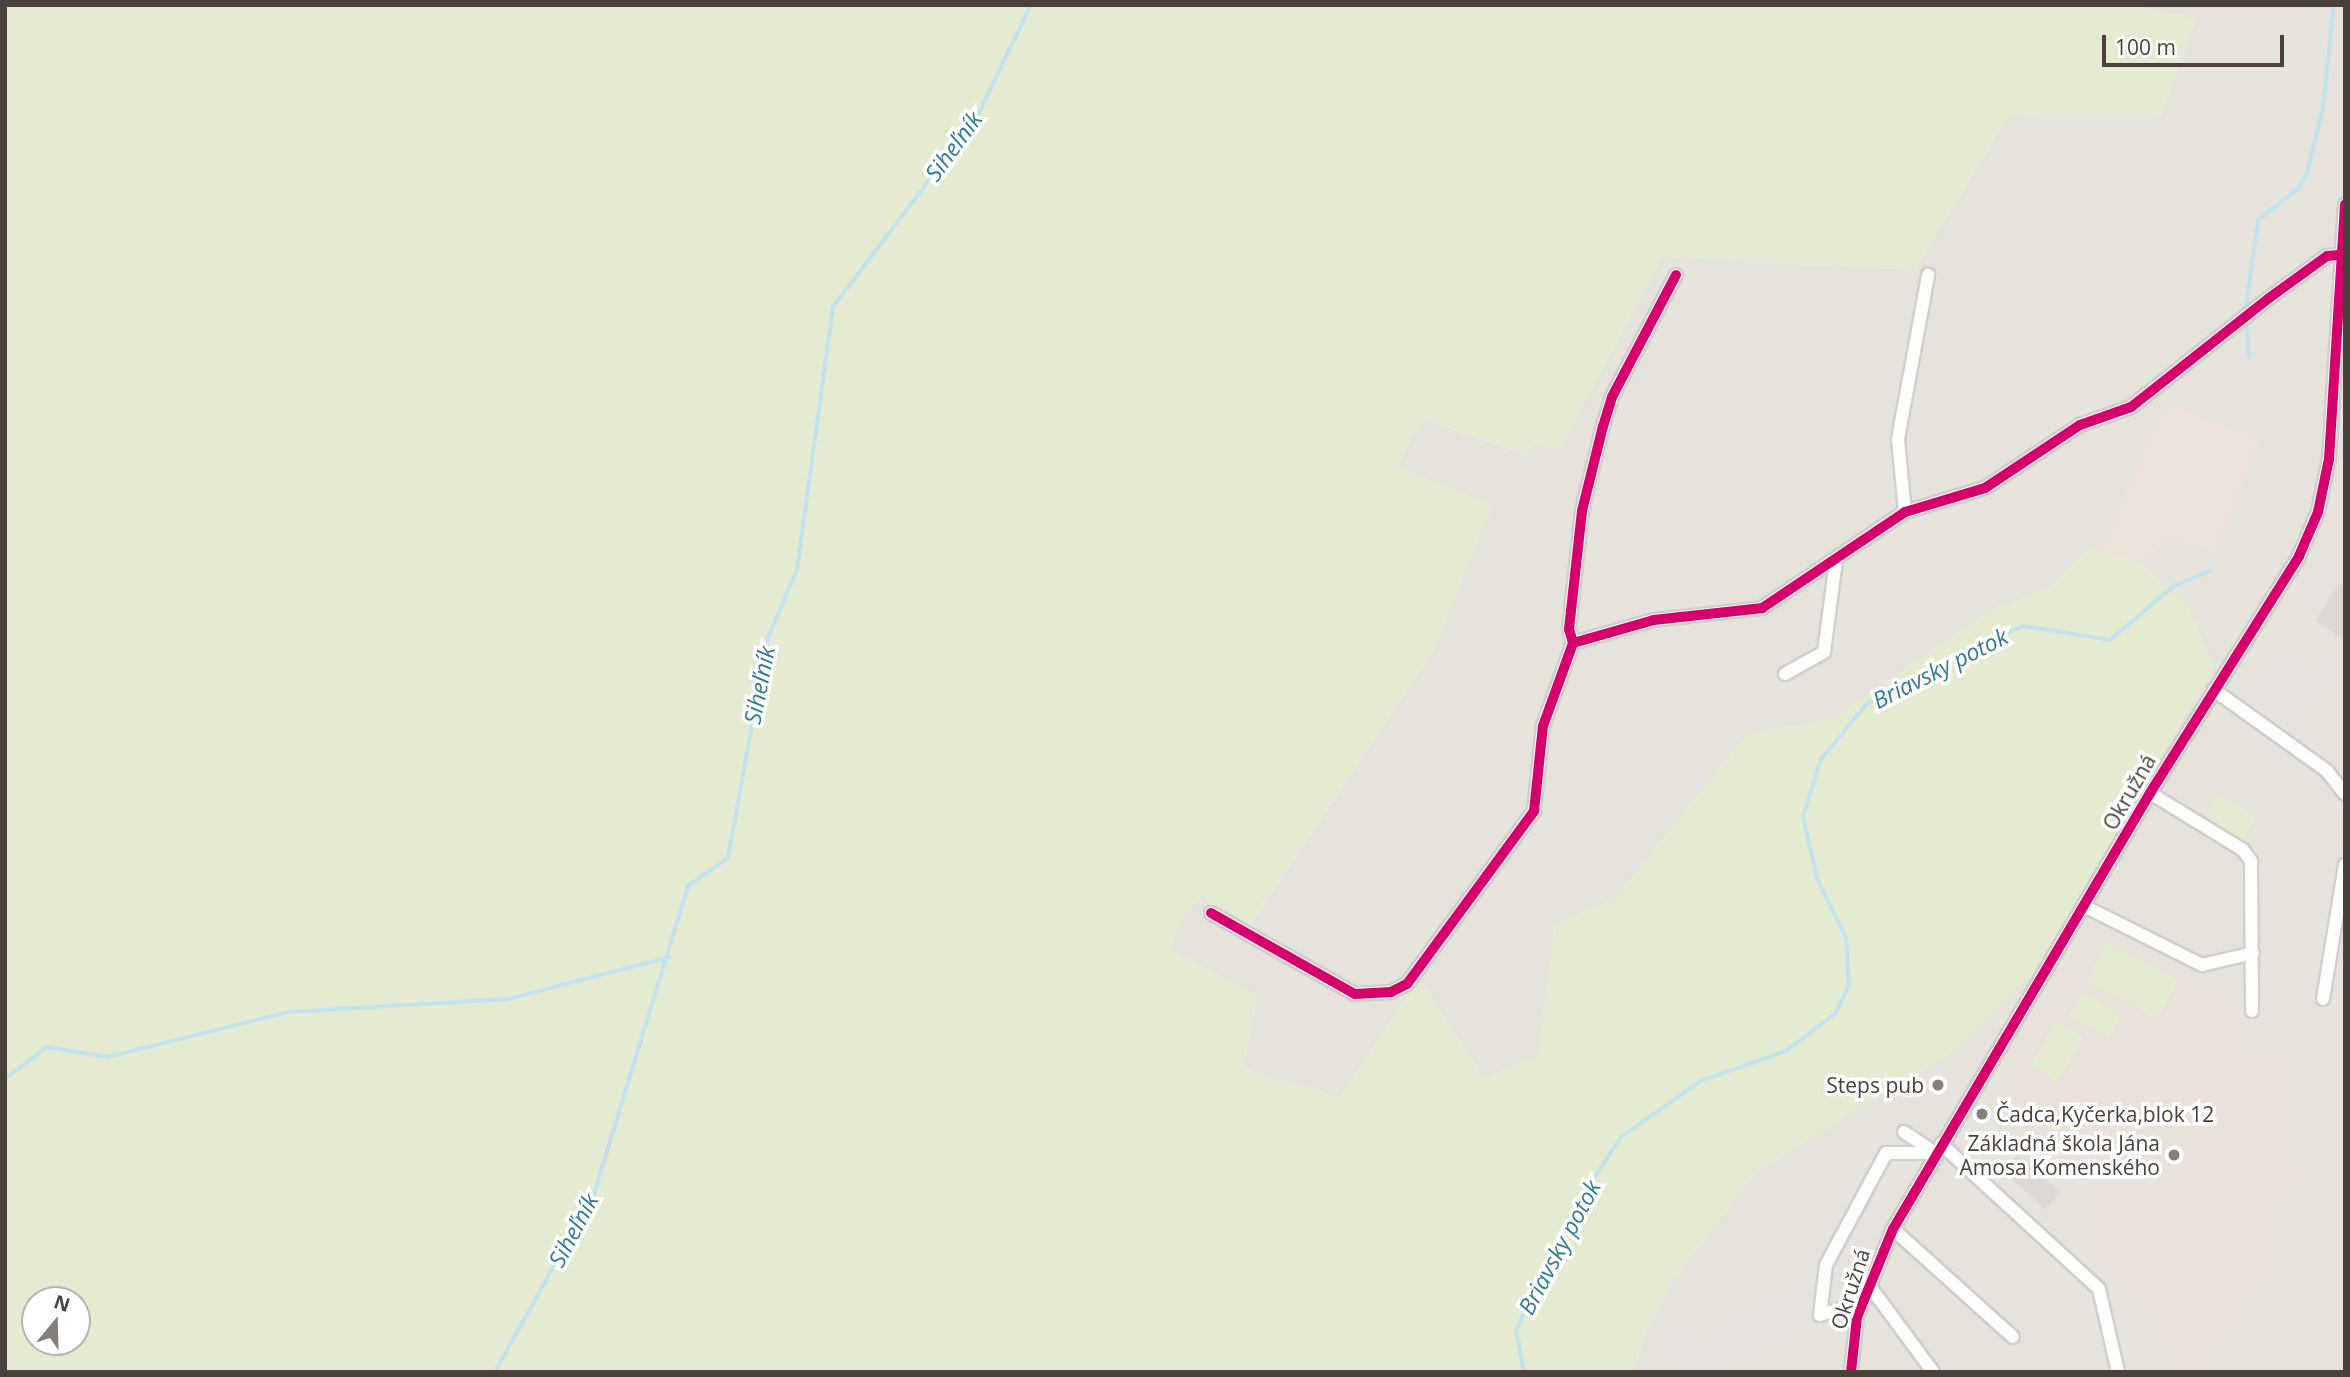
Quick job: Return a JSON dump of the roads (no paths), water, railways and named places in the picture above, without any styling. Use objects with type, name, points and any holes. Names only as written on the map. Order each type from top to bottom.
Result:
[{"type":"street","name":"Okružná","points":[[1850,1372],[1862,1303],[1893,1229],[1938,1149],[2086,907],[2150,793],[2299,556],[2318,512],[2329,459],[2341,317],[2338,255],[2345,205]]},
{"type":"street","points":[[1573,643],[1654,620],[1762,608],[1836,561],[1905,512],[1985,488],[2080,425],[2131,407],[2269,299],[2327,257],[2338,255]]},
{"type":"street","points":[[1211,914],[1355,995],[1391,992],[1407,984],[1534,811],[1543,726],[1573,643],[1569,629],[1582,511],[1603,426],[1612,397],[1676,275]]},
{"type":"street","points":[[1905,512],[1898,439],[1928,275]]},
{"type":"street","points":[[1784,674],[1824,652],[1836,561]]},
{"type":"street","points":[[2214,690],[2327,771],[2345,794]]},
{"type":"street","points":[[2150,793],[2248,855],[2255,893],[2252,1011]]},
{"type":"street","points":[[2323,999],[2345,864]]},
{"type":"street","points":[[2086,907],[2202,965],[2253,953]]},
{"type":"street","points":[[1905,1132],[1938,1149],[2099,1289],[2118,1372]]},
{"type":"street","points":[[1862,1303],[1820,1315],[1826,1265],[1886,1153],[1938,1149]]},
{"type":"street","points":[[1893,1229],[2013,1338]]},
{"type":"street","points":[[1868,1284],[1933,1372]]},
{"type":"waterway","name":"Siheľník","points":[[495,1372],[594,1194],[688,886],[728,858],[768,638],[797,570],[833,307],[977,117],[1031,5]]},
{"type":"waterway","name":"Briavsky potok","points":[[2245,313],[2258,220],[2299,188],[2307,173],[2323,108],[2334,5]]},
{"type":"waterway","name":"Briavsky potok","points":[[2246,321],[2250,357]]},
{"type":"waterway","name":"Briavsky potok","points":[[1524,1372],[1516,1331],[1571,1214],[1621,1137],[1701,1081],[1786,1051],[1835,1014],[1849,985],[1846,938],[1817,879],[1803,817],[1821,759],[1867,704],[1958,653],[2024,626],[2110,640],[2174,586],[2210,571]]},
{"type":"waterway","points":[[5,1079],[47,1047],[107,1057],[289,1012],[508,999],[670,957]]},
{"type":"place","name":"Steps pub","points":[[1938,1085]]},
{"type":"place","name":"Čadca,Kyčerka,blok 12","points":[[1982,1114]]},
{"type":"place","name":"Základná škola Jána Amosa Komenského","points":[[2174,1155]]}]
